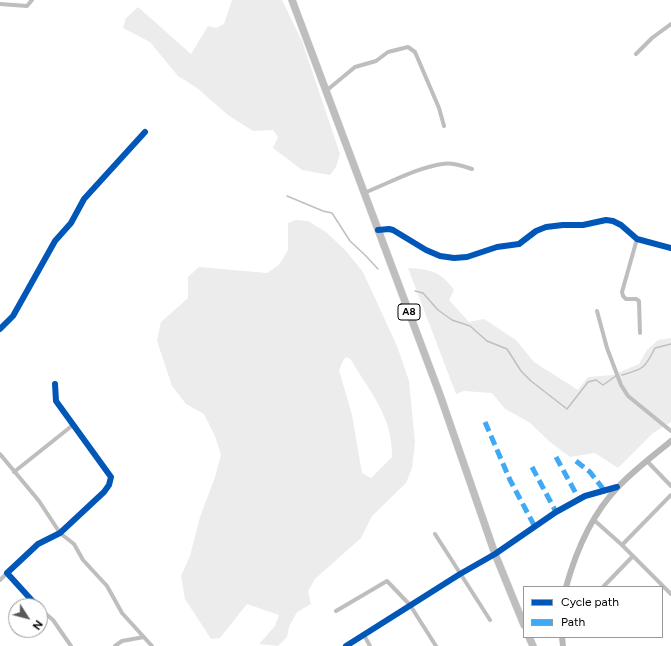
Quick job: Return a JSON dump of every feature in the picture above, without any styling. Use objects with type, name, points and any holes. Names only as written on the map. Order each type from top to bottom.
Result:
[{"type":"main road","name":"A8","points":[[292,0],[462,454],[495,554],[523,623]]},
{"type":"street","points":[[0,4],[27,6],[32,0]]},
{"type":"street","points":[[636,54],[652,38],[671,24]]},
{"type":"street","points":[[326,91],[355,67],[376,61],[388,52],[408,47],[415,52],[439,108],[444,126]]},
{"type":"street","points":[[0,329],[13,316],[55,241],[71,223],[84,199],[132,149],[145,132]]},
{"type":"street","points":[[364,194],[421,170],[443,163],[460,165],[472,170]]},
{"type":"street","points":[[378,230],[393,230],[426,250],[440,256],[454,258],[467,257],[497,247],[519,244],[536,231],[554,225],[572,226],[606,220],[613,221],[621,225],[637,239],[671,248]]},
{"type":"street","points":[[637,239],[622,292],[626,299],[636,299],[639,301],[640,333]]},
{"type":"street","points":[[597,311],[607,348],[621,385],[628,396],[671,431]]},
{"type":"street","points":[[0,580],[38,544],[60,533],[104,492],[109,485],[111,477],[56,401],[55,384]]},
{"type":"street","points":[[14,472],[73,425]]},
{"type":"street","points":[[566,586],[580,549],[594,520],[617,487],[671,441]]},
{"type":"street","points":[[0,454],[39,501],[60,533],[74,544],[83,560],[106,586],[122,613],[152,646]]},
{"type":"street","points":[[647,461],[671,486]]},
{"type":"street","points":[[346,646],[460,574],[495,554],[556,512],[593,493],[617,487]]},
{"type":"street","points":[[622,545],[671,495]]},
{"type":"street","points":[[594,520],[622,545],[671,594]]},
{"type":"street","points":[[435,534],[490,620]]},
{"type":"street","points":[[604,586],[633,556]]},
{"type":"street","points":[[7,573],[30,598]]},
{"type":"street","points":[[336,611],[380,583],[387,581],[410,605],[436,646]]},
{"type":"street","points":[[48,616],[53,620],[71,646]]},
{"type":"street","points":[[364,635],[370,646]]},
{"type":"street","points":[[115,646],[122,641],[144,637]]},
{"type":"shaded area","points":[[232,0],[282,0],[302,41],[340,154],[336,167],[330,175],[302,170],[273,148],[278,137],[273,130],[253,131],[228,115],[197,88],[178,76],[150,42],[123,28],[126,18],[138,7],[191,54],[208,26],[216,28],[224,24]]},
{"type":"shaded area","points":[[296,220],[308,221],[326,232],[346,251],[363,272],[397,346],[409,381],[415,442],[412,468],[406,483],[372,516],[361,538],[315,579],[308,591],[311,604],[297,612],[289,627],[287,637],[278,646],[259,644],[275,626],[279,615],[247,604],[220,638],[211,639],[185,599],[181,576],[190,556],[200,517],[215,477],[221,455],[215,436],[204,414],[186,404],[172,386],[157,341],[161,322],[188,298],[188,277],[199,267],[267,273],[279,265],[288,250],[288,223]],"holes":[[[347,357],[351,360],[373,394],[389,429],[392,457],[371,478],[362,473],[352,415],[339,370],[344,359]]]},
{"type":"shaded area","points":[[408,268],[428,270],[439,275],[454,290],[449,300],[469,322],[484,319],[516,340],[534,362],[578,390],[588,377],[613,375],[639,364],[647,350],[658,340],[671,338],[671,422],[653,433],[618,468],[595,453],[570,457],[550,442],[529,422],[505,409],[492,393],[464,391],[456,394]]},
{"type":"waterway","points":[[287,196],[323,211],[332,213],[350,241],[378,269]]},
{"type":"waterway","points":[[415,291],[423,293],[438,310],[452,320],[470,326],[487,341],[507,349],[521,371],[531,381],[567,409],[588,382],[596,380],[603,385],[616,376]]},
{"type":"waterway","points":[[622,375],[643,367],[649,360],[655,348],[671,344]]},
{"type":"marked path","points":[[485,422],[510,480],[535,527]]},
{"type":"marked path","points":[[556,457],[579,499]]},
{"type":"marked path","points":[[576,461],[590,472],[604,490]]},
{"type":"marked path","points":[[532,467],[556,512]]},
{"type":"cycle path","points":[[0,329],[13,316],[55,241],[71,223],[84,199],[145,132]]},
{"type":"cycle path","points":[[378,230],[393,230],[426,250],[440,256],[454,258],[467,257],[497,247],[519,244],[536,231],[546,227],[583,225],[606,220],[613,221],[621,225],[637,239],[671,248]]},
{"type":"cycle path","points":[[30,598],[7,573],[38,544],[60,533],[104,492],[109,485],[111,477],[56,401],[55,384]]},
{"type":"cycle path","points":[[346,646],[460,574],[495,554],[556,512],[585,496],[617,487]]}]
